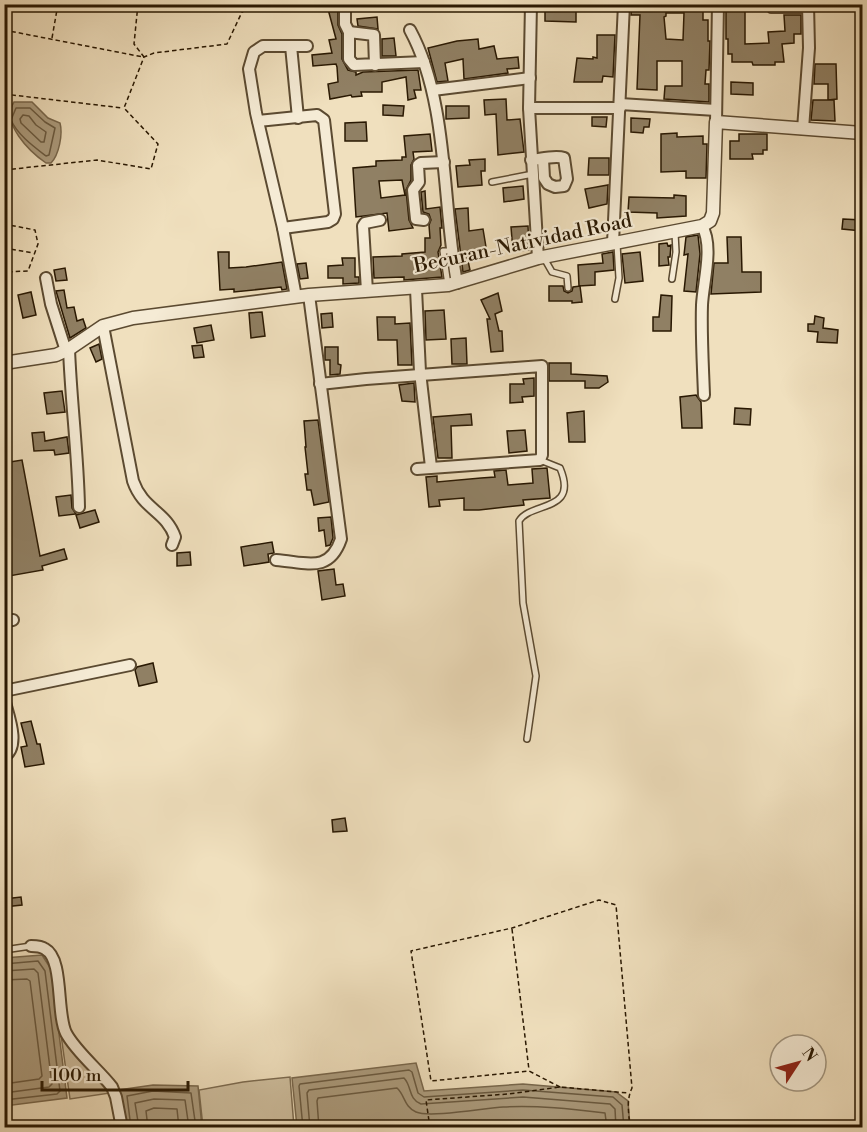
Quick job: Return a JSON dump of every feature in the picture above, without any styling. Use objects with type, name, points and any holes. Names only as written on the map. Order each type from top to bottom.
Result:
[{"type":"street","points":[[345,4],[345,24],[349,32],[351,63],[375,65],[424,62]]},
{"type":"street","points":[[531,4],[529,108],[531,160],[541,257]]},
{"type":"street","points":[[615,243],[624,4]]},
{"type":"street","points":[[704,395],[702,305],[707,234],[702,226],[710,221],[713,213],[718,4]]},
{"type":"street","points":[[803,129],[809,48],[808,7]]},
{"type":"street","points":[[410,30],[433,90],[444,162],[453,284]]},
{"type":"street","points":[[349,32],[373,34],[375,37],[375,65]]},
{"type":"street","points":[[296,297],[249,74],[254,52],[263,46],[307,45]]},
{"type":"street","points":[[291,46],[298,118]]},
{"type":"street","points":[[433,90],[530,78]]},
{"type":"street","points":[[529,108],[620,106],[716,116],[803,129],[862,133]]},
{"type":"street","points":[[258,122],[317,116],[324,120],[335,214],[328,222],[283,228]]},
{"type":"street","points":[[531,160],[543,159]]},
{"type":"street","points":[[424,220],[416,219],[414,214],[413,190],[419,182],[418,165],[444,162]]},
{"type":"street","points":[[367,291],[363,226],[365,223],[380,220]]},
{"type":"street","name":"Becuran-Natividad Road","points":[[4,363],[46,358],[68,350],[103,326],[133,318],[309,295],[416,289],[453,284],[541,257],[702,226]]},
{"type":"street","points":[[46,278],[51,304],[68,350],[79,469],[80,507]]},
{"type":"street","points":[[416,289],[421,374],[431,467]]},
{"type":"street","points":[[276,560],[323,562],[333,556],[341,539],[309,295]]},
{"type":"street","points":[[103,326],[133,481],[147,506],[166,520],[175,537],[172,545]]},
{"type":"street","points":[[320,384],[421,374],[542,366],[542,455],[540,460],[417,469]]},
{"type":"street","points":[[4,691],[130,665]]},
{"type":"street","points":[[4,699],[13,742],[10,753],[4,757]]},
{"type":"street","points":[[31,946],[46,949],[52,957],[56,968],[62,1022],[67,1035],[112,1087],[122,1128]]},
{"type":"lane","points":[[771,10],[808,7]]},
{"type":"lane","points":[[492,182],[533,174]]},
{"type":"lane","points":[[672,279],[676,252],[675,231]]},
{"type":"lane","points":[[615,243],[618,278],[615,298]]},
{"type":"lane","points":[[541,257],[552,272],[567,276],[568,288]]},
{"type":"lane","points":[[527,739],[536,676],[523,603],[519,521],[527,513],[556,502],[562,495],[564,477],[560,468],[540,460]]},
{"type":"lane","points":[[4,950],[31,946]]},
{"type":"path","points":[[52,38],[58,4]]},
{"type":"path","points":[[138,4],[134,44],[144,57]]},
{"type":"path","points":[[4,30],[144,57],[154,53],[227,44],[242,12],[258,4]]},
{"type":"path","points":[[125,109],[144,57]]},
{"type":"path","points":[[4,115],[5,94],[125,109],[158,144],[152,169],[97,159],[4,170]]},
{"type":"path","points":[[4,224],[35,230],[38,244],[28,271],[4,272]]},
{"type":"path","points":[[4,248],[34,253]]},
{"type":"path","points":[[561,1087],[529,1071],[431,1081],[411,951],[512,928],[599,900],[616,905],[632,1088],[629,1093],[630,1128]]},
{"type":"path","points":[[512,928],[529,1071]]},
{"type":"path","points":[[429,1128],[426,1100],[508,1094],[561,1087],[629,1093]]},
{"type":"shaded area","points":[[61,1035],[66,1036],[110,1093],[70,1099]]},
{"type":"shaded area","points":[[290,1077],[294,1127],[203,1127],[199,1090]]},
{"type":"water","points":[[14,102],[32,102],[48,118],[60,123],[60,144],[51,163],[46,163],[39,158],[14,128],[11,110]]},
{"type":"water","points":[[42,955],[51,969],[67,1098],[5,1106],[4,958]]},
{"type":"water","points":[[416,1063],[424,1091],[523,1084],[616,1092],[628,1101],[630,1127],[297,1127],[292,1078]]},
{"type":"water","points":[[153,1085],[198,1086],[202,1127],[126,1127],[119,1090]]},
{"type":"building","points":[[545,4],[576,4],[576,22],[545,21]]},
{"type":"building","points":[[632,4],[703,4],[703,20],[708,20],[708,41],[710,41],[709,70],[706,70],[705,84],[709,84],[709,102],[664,99],[665,86],[682,86],[682,61],[657,61],[657,90],[637,89],[640,15],[631,15]],"holes":[[[666,13],[684,13],[683,40],[666,39],[664,17]]]},
{"type":"building","points":[[726,4],[745,4],[745,44],[769,43],[768,32],[785,31],[784,15],[801,15],[801,34],[794,34],[794,43],[782,44],[784,62],[775,62],[775,65],[753,65],[752,62],[732,62],[732,54],[728,54],[728,39],[726,39]]},
{"type":"building","points":[[338,7],[338,25],[342,34],[342,59],[348,70],[356,72],[356,75],[363,72],[418,70],[421,90],[414,90],[416,98],[408,100],[406,77],[382,82],[382,92],[361,92],[362,96],[352,97],[351,95],[330,99],[328,84],[338,82],[336,64],[313,66],[312,55],[332,53],[329,40],[336,39],[328,9]]},
{"type":"building","points":[[377,17],[378,29],[358,26],[357,19]]},
{"type":"building","points":[[597,35],[615,35],[613,77],[603,76],[602,82],[574,82],[577,58],[597,58]]},
{"type":"building","points":[[394,38],[396,56],[382,56],[382,39]]},
{"type":"building","points":[[478,39],[479,49],[494,46],[497,59],[518,57],[519,68],[507,69],[508,73],[464,79],[463,59],[445,63],[448,81],[437,82],[428,48]]},
{"type":"building","points":[[815,64],[836,64],[837,99],[828,100],[828,84],[814,84]]},
{"type":"building","points":[[731,82],[753,83],[753,95],[731,94]]},
{"type":"building","points":[[506,99],[507,120],[520,119],[524,152],[498,155],[496,114],[485,115],[484,100]]},
{"type":"building","points":[[813,100],[834,100],[835,121],[811,120]]},
{"type":"building","points":[[383,105],[404,106],[403,116],[383,115]]},
{"type":"building","points":[[446,106],[469,106],[469,118],[446,119]]},
{"type":"building","points":[[592,117],[607,117],[606,127],[592,126]]},
{"type":"building","points":[[631,118],[650,119],[649,127],[644,127],[643,133],[631,132]]},
{"type":"building","points":[[366,122],[367,141],[345,141],[345,123]]},
{"type":"building","points":[[677,133],[677,137],[703,136],[703,144],[707,144],[706,178],[686,178],[686,171],[661,172],[661,134]]},
{"type":"building","points":[[430,134],[432,151],[413,152],[411,180],[406,190],[409,220],[413,228],[389,231],[387,213],[356,217],[353,168],[376,166],[376,161],[402,160],[402,157],[406,157],[404,136]],"holes":[[[402,180],[405,195],[381,198],[379,181]]]},
{"type":"building","points":[[739,134],[767,134],[767,150],[763,150],[763,154],[752,154],[753,159],[730,159],[730,141],[739,141]]},
{"type":"building","points":[[589,158],[609,158],[609,175],[588,175]]},
{"type":"building","points":[[485,159],[485,171],[481,171],[482,185],[458,187],[456,166],[470,165],[469,160]]},
{"type":"building","points":[[608,185],[607,204],[589,208],[585,189]]},
{"type":"building","points":[[523,186],[524,199],[504,202],[503,188]]},
{"type":"building","points":[[425,191],[426,209],[440,207],[442,228],[440,228],[441,245],[438,252],[442,277],[404,280],[404,277],[374,278],[373,257],[425,252],[425,238],[430,238],[431,220],[429,214],[423,212],[421,192]]},
{"type":"building","points":[[674,195],[686,196],[686,216],[657,218],[657,213],[628,212],[629,197],[674,198]]},
{"type":"building","points":[[468,208],[469,231],[483,229],[487,253],[467,256],[470,270],[463,272],[455,209]]},
{"type":"building","points":[[843,219],[862,220],[862,231],[842,229]]},
{"type":"building","points":[[528,226],[529,250],[513,251],[511,227]]},
{"type":"building","points":[[698,235],[700,254],[696,292],[684,291],[688,254],[684,255],[686,237]]},
{"type":"building","points":[[727,237],[741,237],[742,272],[761,272],[761,292],[711,294],[714,263],[728,263]]},
{"type":"building","points":[[667,243],[668,246],[671,245],[669,265],[659,266],[659,244]]},
{"type":"building","points":[[218,252],[229,252],[229,268],[282,262],[287,289],[282,290],[281,287],[234,292],[234,289],[220,290]]},
{"type":"building","points":[[613,252],[614,270],[595,272],[595,285],[579,286],[578,265],[603,263],[602,254]]},
{"type":"building","points":[[640,252],[643,281],[625,283],[622,254]]},
{"type":"building","points":[[342,258],[355,258],[355,277],[359,277],[359,283],[343,284],[343,278],[328,278],[328,266],[343,265]]},
{"type":"building","points":[[306,263],[308,278],[300,279],[297,264]]},
{"type":"building","points":[[65,268],[67,280],[56,281],[54,270]]},
{"type":"building","points":[[549,286],[563,286],[564,291],[568,293],[573,287],[580,286],[582,302],[549,301]]},
{"type":"building","points":[[64,290],[67,308],[74,307],[77,321],[83,319],[86,328],[70,338],[56,291]]},
{"type":"building","points":[[31,292],[36,315],[23,318],[18,295]]},
{"type":"building","points":[[498,293],[502,311],[495,314],[499,331],[502,331],[503,351],[491,352],[487,319],[490,319],[481,300]]},
{"type":"building","points":[[661,295],[672,296],[671,331],[653,331],[653,317],[659,317]]},
{"type":"building","points":[[444,310],[446,339],[426,340],[425,311]]},
{"type":"building","points":[[262,312],[265,336],[251,338],[249,313]]},
{"type":"building","points":[[332,313],[333,327],[322,328],[321,314]]},
{"type":"building","points":[[815,316],[824,318],[823,328],[838,330],[837,343],[817,342],[818,332],[808,331],[808,324],[814,324]]},
{"type":"building","points":[[377,317],[395,317],[395,324],[410,323],[412,365],[398,365],[397,340],[378,340]]},
{"type":"building","points":[[211,325],[214,340],[197,343],[194,328]]},
{"type":"building","points":[[466,338],[467,364],[452,364],[451,339]]},
{"type":"building","points":[[99,344],[102,359],[96,362],[90,348]]},
{"type":"building","points":[[202,345],[204,357],[194,358],[192,346]]},
{"type":"building","points":[[325,347],[338,347],[340,374],[330,375],[330,360],[325,360]]},
{"type":"building","points":[[549,363],[571,363],[571,374],[607,376],[608,382],[599,388],[585,388],[585,381],[549,381]]},
{"type":"building","points":[[534,378],[534,396],[522,397],[523,402],[510,403],[510,384],[524,384],[523,379]]},
{"type":"building","points":[[414,383],[415,402],[402,401],[399,385]]},
{"type":"building","points":[[62,391],[65,412],[47,414],[44,393]]},
{"type":"building","points":[[696,395],[701,402],[702,428],[682,428],[680,397]]},
{"type":"building","points":[[735,408],[751,409],[750,425],[734,424]]},
{"type":"building","points":[[584,411],[585,442],[569,442],[567,413]]},
{"type":"building","points":[[471,414],[472,425],[451,426],[452,458],[438,458],[433,417]]},
{"type":"building","points":[[318,420],[329,502],[314,505],[311,490],[307,490],[305,474],[308,474],[304,421]]},
{"type":"building","points":[[525,430],[527,451],[509,453],[507,431]]},
{"type":"building","points":[[44,432],[45,441],[67,437],[69,453],[55,455],[54,450],[34,451],[32,433]]},
{"type":"building","points":[[22,460],[40,556],[64,549],[67,559],[42,566],[43,570],[9,576],[4,553],[4,463]]},
{"type":"building","points":[[547,468],[550,498],[523,500],[524,505],[479,510],[464,510],[464,498],[439,500],[440,506],[429,507],[426,477],[437,476],[437,482],[495,477],[494,471],[506,470],[508,485],[533,483],[532,469]]},
{"type":"building","points":[[71,495],[72,508],[76,514],[59,516],[56,497]]},
{"type":"building","points":[[95,510],[99,522],[80,528],[76,515]]},
{"type":"building","points":[[331,517],[333,538],[330,545],[326,546],[324,530],[319,531],[318,518]]},
{"type":"building","points":[[272,542],[274,553],[268,554],[269,562],[244,566],[241,547]]},
{"type":"building","points":[[190,552],[191,565],[177,566],[177,553]]},
{"type":"building","points":[[334,569],[336,585],[343,584],[345,596],[322,600],[318,571]]},
{"type":"building","points":[[153,663],[157,682],[139,686],[135,670],[137,667]]},
{"type":"building","points":[[31,721],[37,744],[40,744],[44,764],[25,767],[21,747],[27,746],[21,723]]},
{"type":"building","points":[[345,818],[347,831],[333,832],[332,820]]},
{"type":"building","points":[[21,897],[22,905],[4,907],[4,899]]}]
